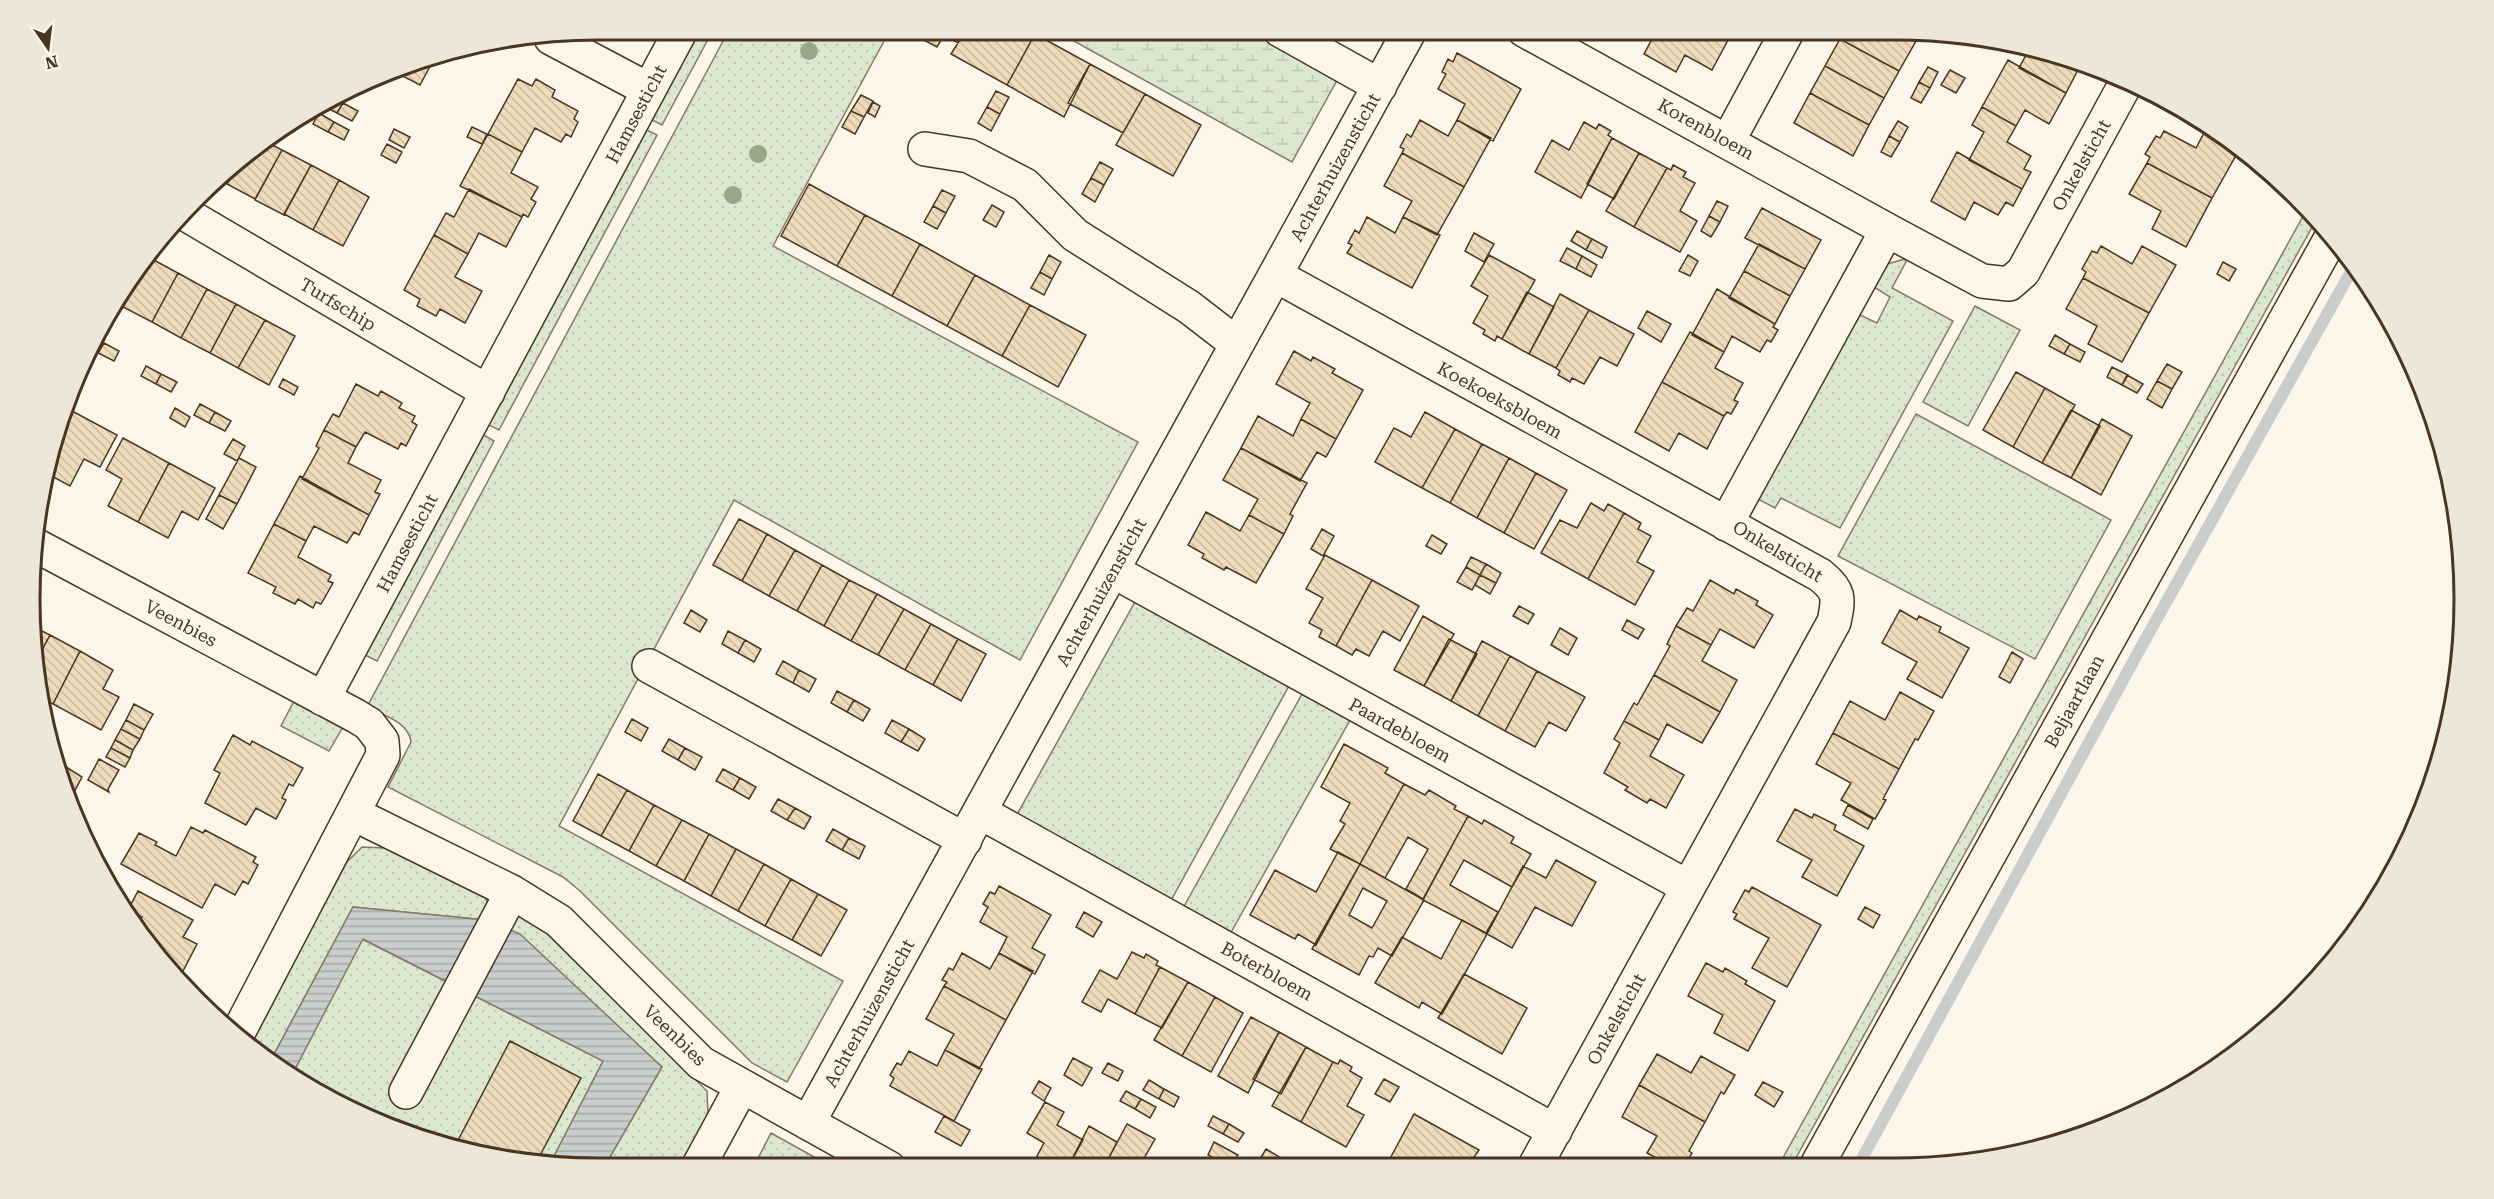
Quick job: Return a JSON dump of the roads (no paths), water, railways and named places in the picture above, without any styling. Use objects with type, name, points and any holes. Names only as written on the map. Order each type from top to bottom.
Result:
[{"type":"street","name":"Hamsesticht","points":[[323,699],[676,40]]},
{"type":"street","name":"Achterhuizensticht","points":[[1298,40],[1380,86]]},
{"type":"street","name":"Achterhuizensticht","points":[[808,1123],[1405,40]]},
{"type":"street","name":"Korenbloem","points":[[1542,40],[1887,230]]},
{"type":"street","points":[[1728,141],[1783,40]]},
{"type":"street","points":[[559,42],[649,90]]},
{"type":"street","name":"Onkelsticht","points":[[1539,1158],[1834,622],[1838,603],[1835,587],[1820,575],[1726,524],[1887,230],[1982,281],[2009,284],[2023,272],[2122,89]]},
{"type":"street","points":[[925,149],[969,156],[1025,185],[1075,235],[1189,307],[1237,344]]},
{"type":"street","name":"Turfschip","points":[[192,217],[488,392]]},
{"type":"street","name":"Beljaartlaan","points":[[1821,1158],[2327,245]]},
{"type":"street","name":"Koekoeksbloem","points":[[1275,275],[1726,524]]},
{"type":"street","name":"Veenbies","points":[[43,549],[323,699]]},
{"type":"street","name":"Paardebloem","points":[[1113,571],[1688,887]]},
{"type":"street","points":[[649,666],[972,826]]},
{"type":"street","points":[[241,1028],[383,755],[382,741],[369,724],[323,699]]},
{"type":"street","name":"Veenbies","points":[[354,814],[505,905],[559,921],[701,1063],[871,1158]]},
{"type":"street","name":"Boterbloem","points":[[972,826],[1554,1131]]},
{"type":"street","points":[[406,1092],[505,905]]},
{"type":"street","points":[[703,1158],[742,1086]]},
{"type":"waterway","points":[[1862,1158],[2140,649],[2349,275]]}]
